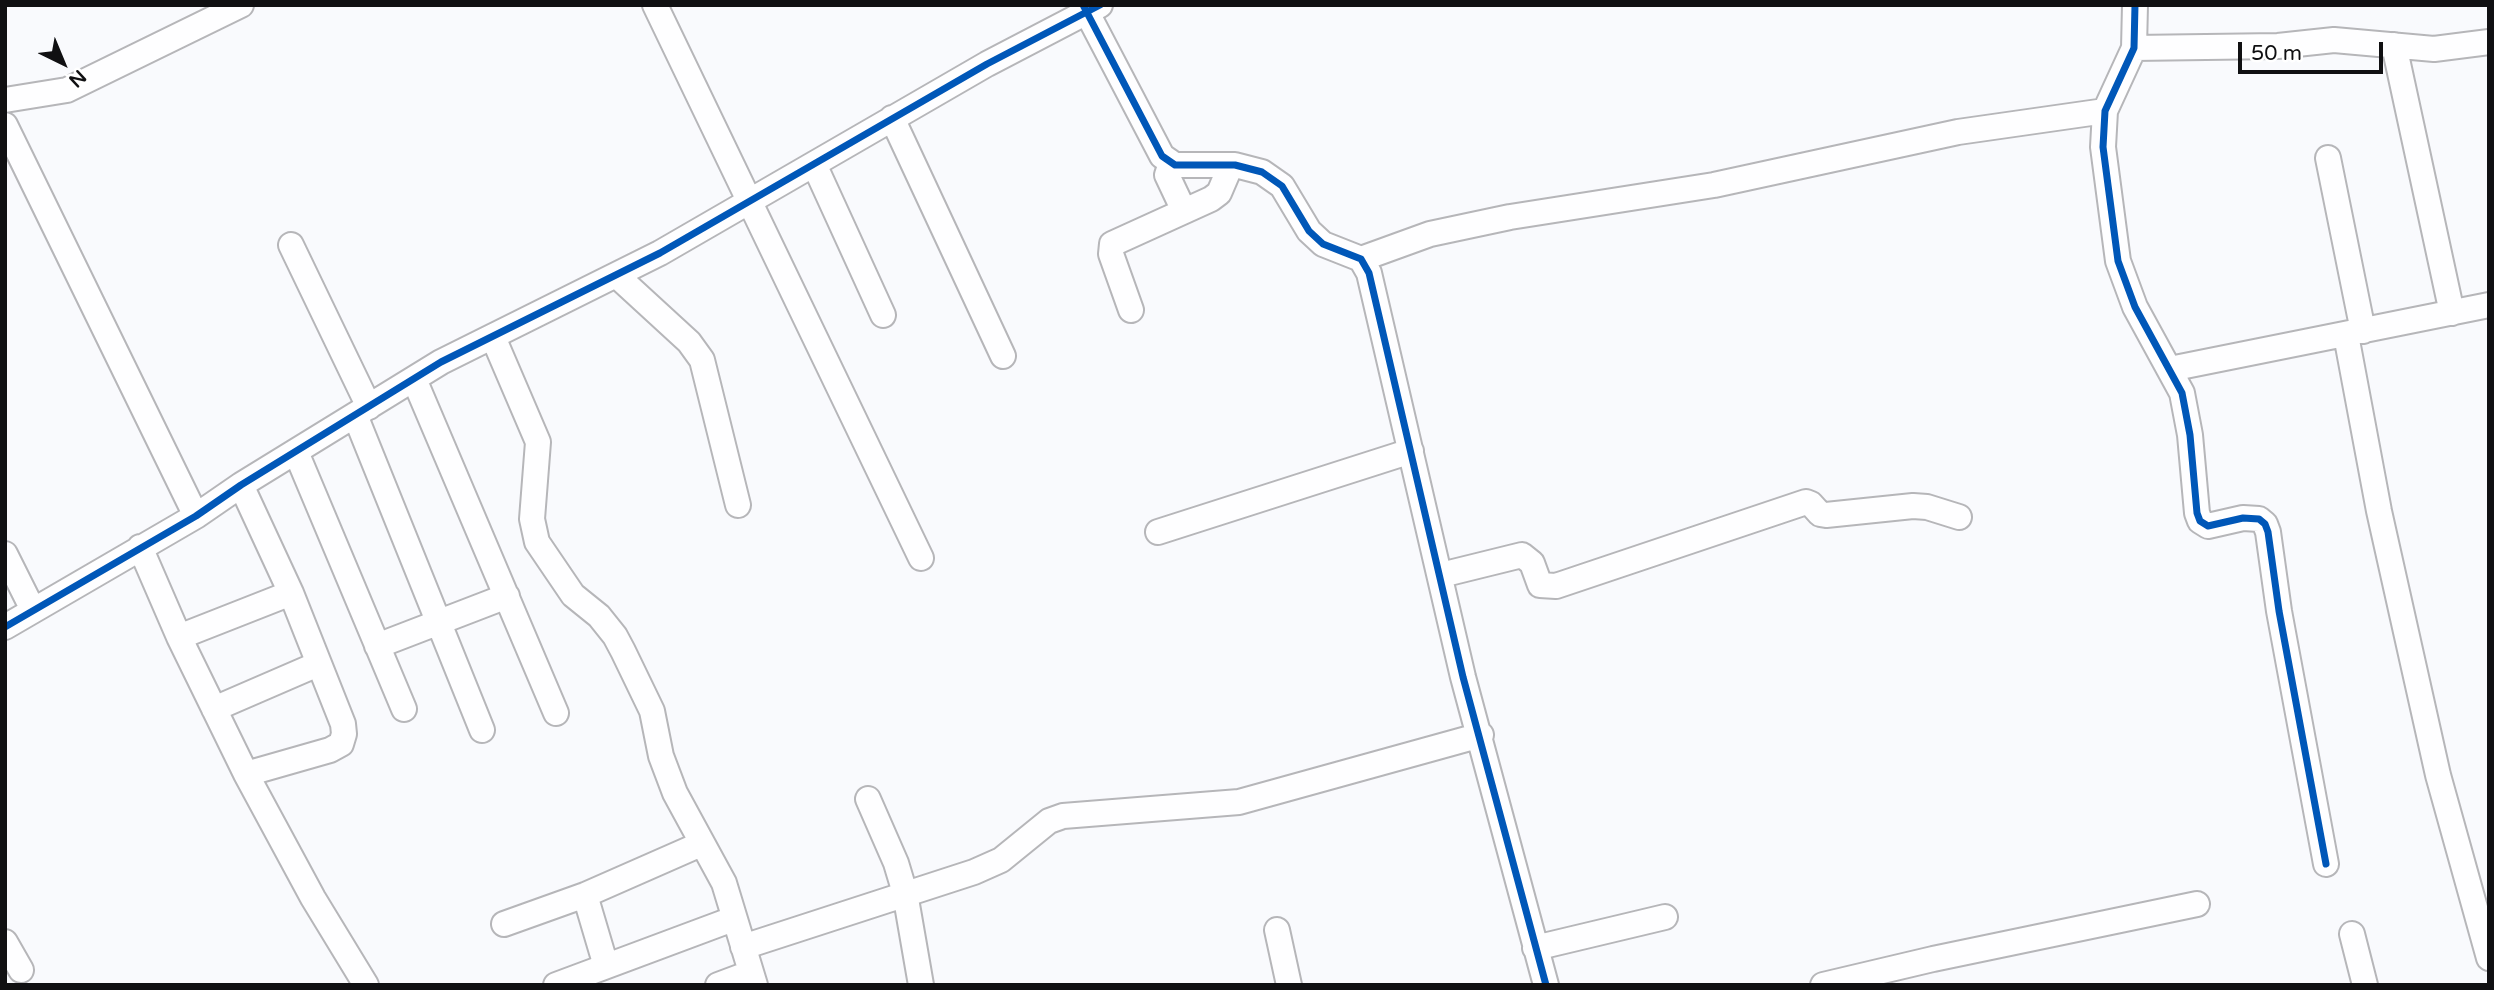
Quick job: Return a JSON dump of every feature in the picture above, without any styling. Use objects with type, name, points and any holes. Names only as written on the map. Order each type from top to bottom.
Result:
[{"type":"street","points":[[5,100],[67,90],[241,5]]},
{"type":"street","points":[[655,5],[921,558]]},
{"type":"street","points":[[2135,5],[2134,48],[2105,111],[2103,147],[2118,261],[2135,307],[2182,393],[2200,521],[2208,526],[2243,518],[2259,519],[2268,532],[2279,611],[2326,864]]},
{"type":"street","points":[[5,627],[196,516],[241,485],[441,362],[660,253],[892,118],[1090,8],[1162,156],[1175,164],[1231,165],[1262,172],[1282,186],[1309,231],[1323,244],[1361,259],[1370,273],[1463,677],[1546,985]]},
{"type":"street","points":[[2134,48],[2278,46],[2334,40],[2434,49],[2489,42]]},
{"type":"street","points":[[2394,45],[2452,313]]},
{"type":"street","points":[[1361,259],[1430,234],[1510,217],[1714,185],[1958,132],[2105,111]]},
{"type":"street","points":[[892,118],[1003,356]]},
{"type":"street","points":[[5,125],[196,516]]},
{"type":"street","points":[[2328,158],[2379,511],[2438,775],[2489,958]]},
{"type":"street","points":[[814,164],[884,315]]},
{"type":"street","points":[[1175,164],[1167,175],[1184,211]]},
{"type":"street","points":[[1131,310],[1111,254],[1112,244],[1219,193],[1231,165]]},
{"type":"street","points":[[291,245],[362,411],[438,621],[482,730]]},
{"type":"street","points":[[616,275],[689,342],[702,360],[738,505]]},
{"type":"street","points":[[2170,369],[2489,305]]},
{"type":"street","points":[[493,337],[538,442],[532,519],[537,542],[573,595],[598,616],[615,636],[652,711],[661,756],[668,775],[724,883],[753,979],[718,985]]},
{"type":"street","points":[[414,379],[556,713]]},
{"type":"street","points":[[1158,532],[1411,451]]},
{"type":"street","points":[[296,452],[404,709]]},
{"type":"street","points":[[241,485],[291,593],[343,724],[344,734],[341,744],[330,750],[246,774]]},
{"type":"street","points":[[1441,575],[1522,555],[1532,563],[1540,584],[1556,586],[1806,502],[1820,513],[1826,514],[1913,506],[1927,507],[1959,517]]},
{"type":"street","points":[[140,547],[179,637],[246,774],[313,898],[366,985]]},
{"type":"street","points":[[5,554],[33,610]]},
{"type":"street","points":[[179,637],[291,593]]},
{"type":"street","points":[[377,646],[507,596]]},
{"type":"street","points":[[214,709],[317,664]]},
{"type":"street","points":[[743,947],[974,873],[1001,860],[1049,821],[1063,816],[1239,802],[1480,735]]},
{"type":"street","points":[[868,799],[897,863],[921,985]]},
{"type":"street","points":[[504,924],[585,895],[702,844]]},
{"type":"street","points":[[585,895],[606,966]]},
{"type":"street","points":[[1823,985],[1933,959],[2197,904]]},
{"type":"street","points":[[1535,948],[1665,917]]},
{"type":"street","points":[[556,985],[733,919]]},
{"type":"street","points":[[1277,930],[1289,985]]},
{"type":"street","points":[[2352,934],[2365,985]]},
{"type":"street","points":[[5,942],[21,970]]},
{"type":"cycle path","points":[[1083,5],[1162,156],[1175,165],[1235,165],[1262,172],[1282,186],[1309,231],[1323,244],[1361,259],[1369,273],[1463,677],[1546,985]]},
{"type":"cycle path","points":[[5,627],[196,516],[241,485],[441,362],[660,253],[987,64],[1100,5]]},
{"type":"cycle path","points":[[2135,5],[2134,48],[2105,111],[2103,147],[2118,261],[2135,307],[2182,393],[2200,521],[2208,526],[2243,518],[2259,519],[2268,532],[2279,611],[2326,864]]}]
